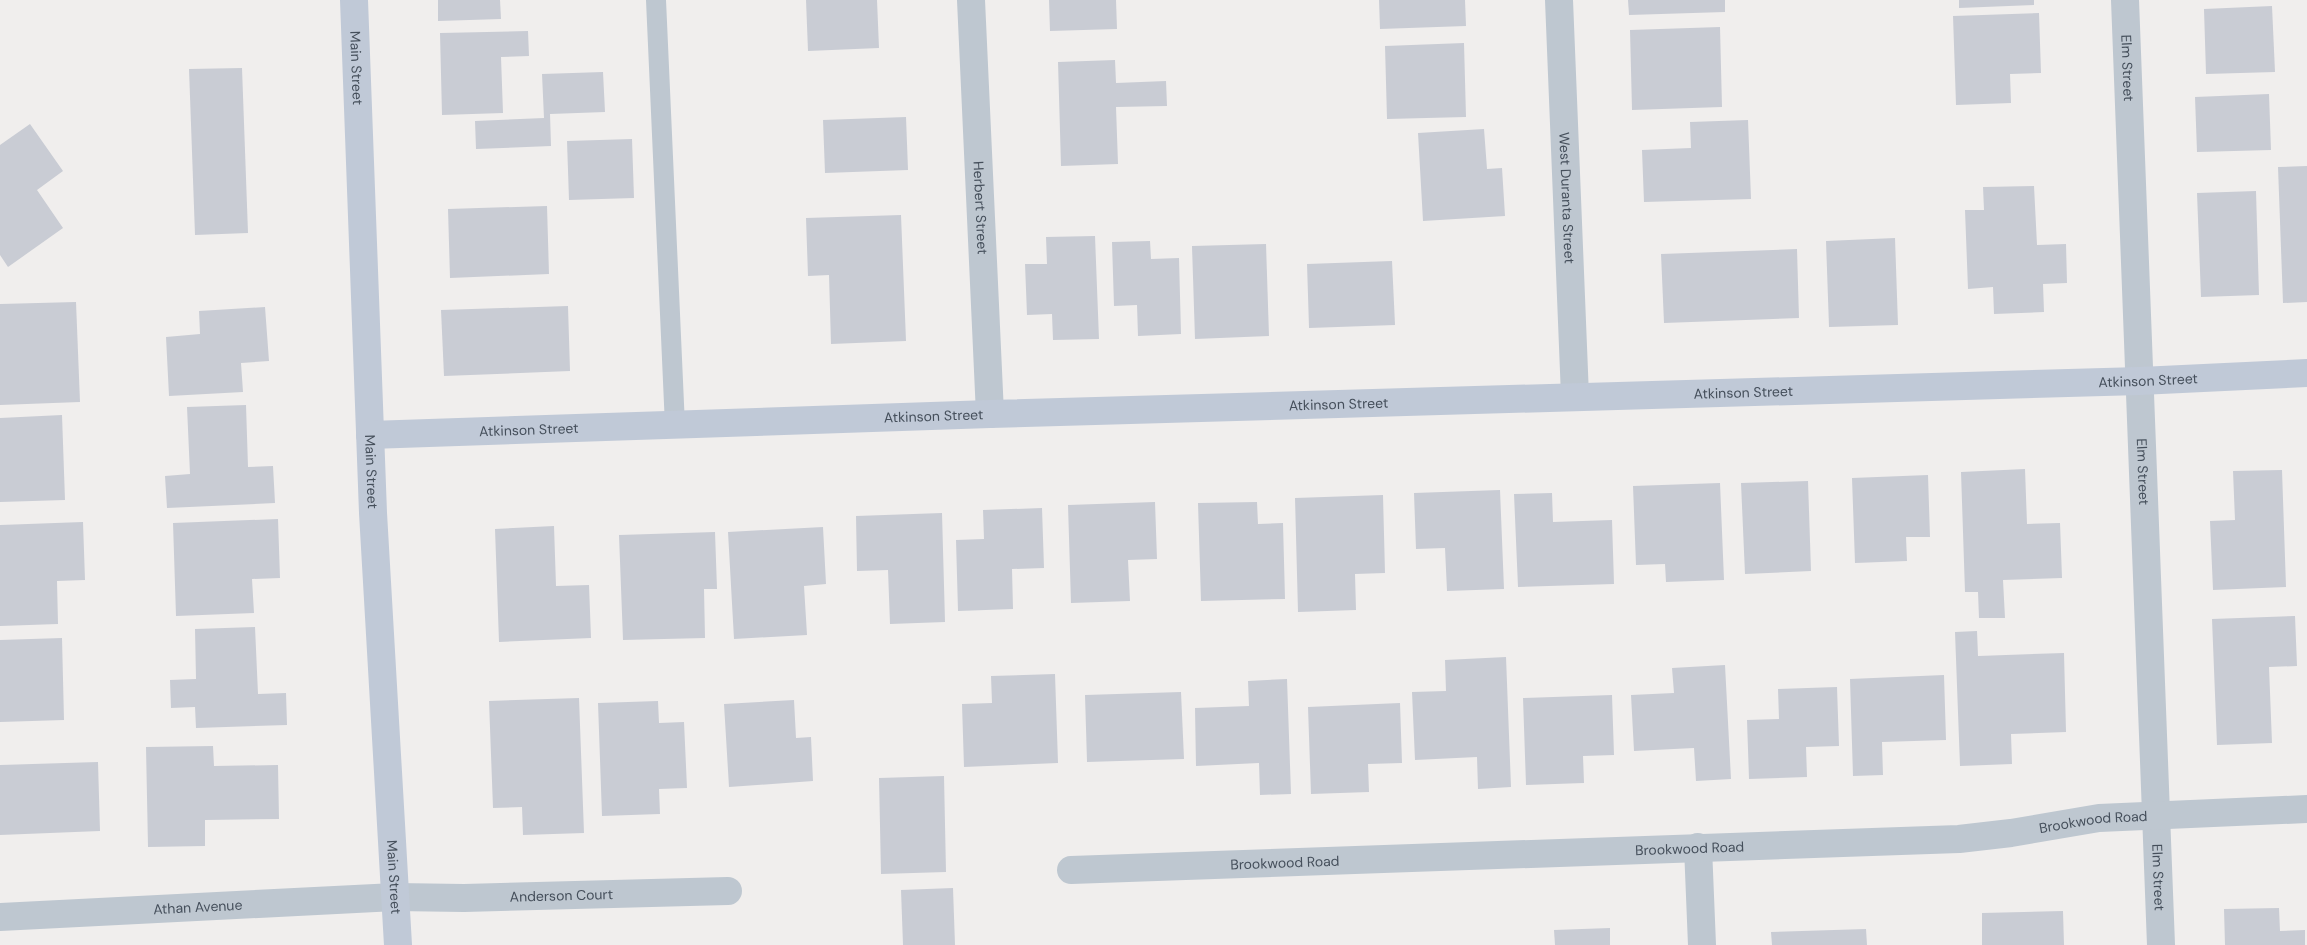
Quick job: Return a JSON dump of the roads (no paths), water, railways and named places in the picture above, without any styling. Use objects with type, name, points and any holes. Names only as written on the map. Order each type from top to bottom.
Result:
[{"type":"street","name":"Main Street","points":[[354,0],[370,435],[398,945]]},
{"type":"street","name":"Herbert Street","points":[[971,0],[990,414]]},
{"type":"street","name":"West Duranta Street","points":[[1559,0],[1575,396]]},
{"type":"street","name":"Elm Street","points":[[2125,0],[2161,945]]},
{"type":"street","name":"Atkinson Street","points":[[370,435],[1575,396],[2140,381],[2307,373]]},
{"type":"street","name":"Brookwood Road","points":[[1071,870],[1959,839],[2011,833],[2099,818],[2156,814],[2307,809]]},
{"type":"street","points":[[1698,847],[1702,945]]},
{"type":"street","name":"Anderson Court","points":[[395,897],[464,898],[728,891]]},
{"type":"street","name":"Athan Avenue","points":[[0,917],[395,897]]},
{"type":"lane","points":[[656,0],[675,426]]}]
